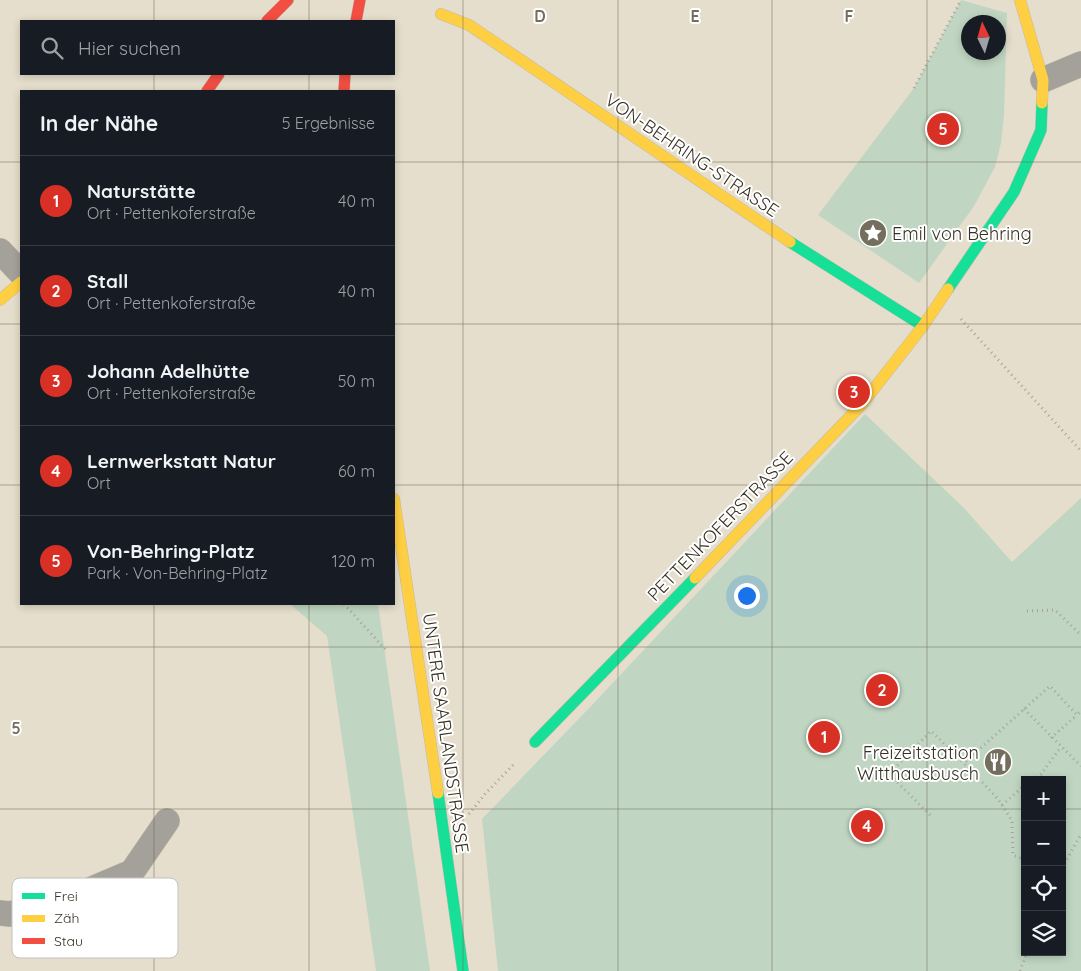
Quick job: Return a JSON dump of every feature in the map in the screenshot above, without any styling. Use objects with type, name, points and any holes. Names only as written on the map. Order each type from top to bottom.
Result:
[{"type":"street","points":[[268,20],[288,0]]},
{"type":"street","name":"PETTENKOFERSTRASSE","points":[[535,742],[862,404],[923,326],[1014,192],[1040,130],[1043,80],[1020,0]]},
{"type":"street","points":[[356,20],[361,1]]},
{"type":"street","name":"VON-BEHRING-STRASSE","points":[[441,14],[469,25],[794,245],[923,326]]},
{"type":"street","points":[[1043,80],[1081,64]]},
{"type":"street","points":[[208,90],[218,75]]},
{"type":"street","points":[[344,90],[345,75]]},
{"type":"street","points":[[0,251],[20,272]]},
{"type":"street","points":[[0,300],[20,283]]},
{"type":"street","name":"UNTERE SAARLANDSTRASSE","points":[[395,505],[463,971]]},
{"type":"street","points":[[118,878],[132,872],[167,821]]},
{"type":"path","points":[[914,88],[962,0]]},
{"type":"path","points":[[942,298],[1081,451]]},
{"type":"path","points":[[345,605],[390,654]]},
{"type":"path","points":[[1027,611],[1055,610],[1081,635]]},
{"type":"path","points":[[964,763],[1050,686],[1077,715]]},
{"type":"path","points":[[1024,709],[1081,766]]},
{"type":"path","points":[[1052,738],[1081,712]]},
{"type":"path","points":[[930,815],[889,774],[931,731],[964,763],[1002,805],[1012,821],[1013,855],[1021,858]]},
{"type":"path","points":[[444,845],[485,794],[535,742]]},
{"type":"path","points":[[1039,776],[1062,747]]},
{"type":"path","points":[[1002,805],[1021,788]]},
{"type":"path","points":[[1063,866],[1081,834]]},
{"type":"path","points":[[1020,971],[1026,956]]},
{"type":"green space","points":[[961,0],[1007,13],[1006,47],[1006,15],[961,15],[961,60],[1006,60],[1001,143],[995,167],[974,206],[919,283],[818,215],[914,88]]},
{"type":"green space","points":[[865,414],[964,508],[1012,562],[1081,498],[1081,971],[498,971],[482,819],[593,704]]},
{"type":"green space","points":[[291,605],[378,605],[430,971],[376,971],[327,636]]},
{"type":"traffic: fast","points":[[948,289],[1014,192],[1041,130],[1042,103]]},
{"type":"traffic: fast","points":[[790,242],[923,326]]},
{"type":"traffic: fast","points":[[535,742],[695,578]]},
{"type":"traffic: fast","points":[[438,793],[463,971]]},
{"type":"traffic: slow","points":[[1020,0],[1043,80],[1042,103]]},
{"type":"traffic: slow","points":[[441,14],[469,25],[790,242]]},
{"type":"traffic: slow","points":[[0,300],[20,283]]},
{"type":"traffic: slow","points":[[695,578],[862,404],[923,326],[948,289]]},
{"type":"traffic: slow","points":[[395,506],[438,793]]},
{"type":"traffic: jam","points":[[268,20],[288,0]]},
{"type":"traffic: jam","points":[[356,20],[360,0]]},
{"type":"traffic: jam","points":[[208,90],[218,75]]},
{"type":"traffic: jam","points":[[344,90],[345,75]]},
{"type":"place","name":"Von-Behring-Platz","points":[[943,129]]},
{"type":"place","name":"Emil von Behring","points":[[873,233]]},
{"type":"place","name":"Johann Adelhütte","points":[[854,392]]},
{"type":"place","name":"Stall","points":[[882,690]]},
{"type":"place","name":"Naturstätte","points":[[824,737]]},
{"type":"place","name":"Freizeitstation Witthausbusch","points":[[998,762]]},
{"type":"place","name":"Lernwerkstatt Natur","points":[[867,826]]}]
